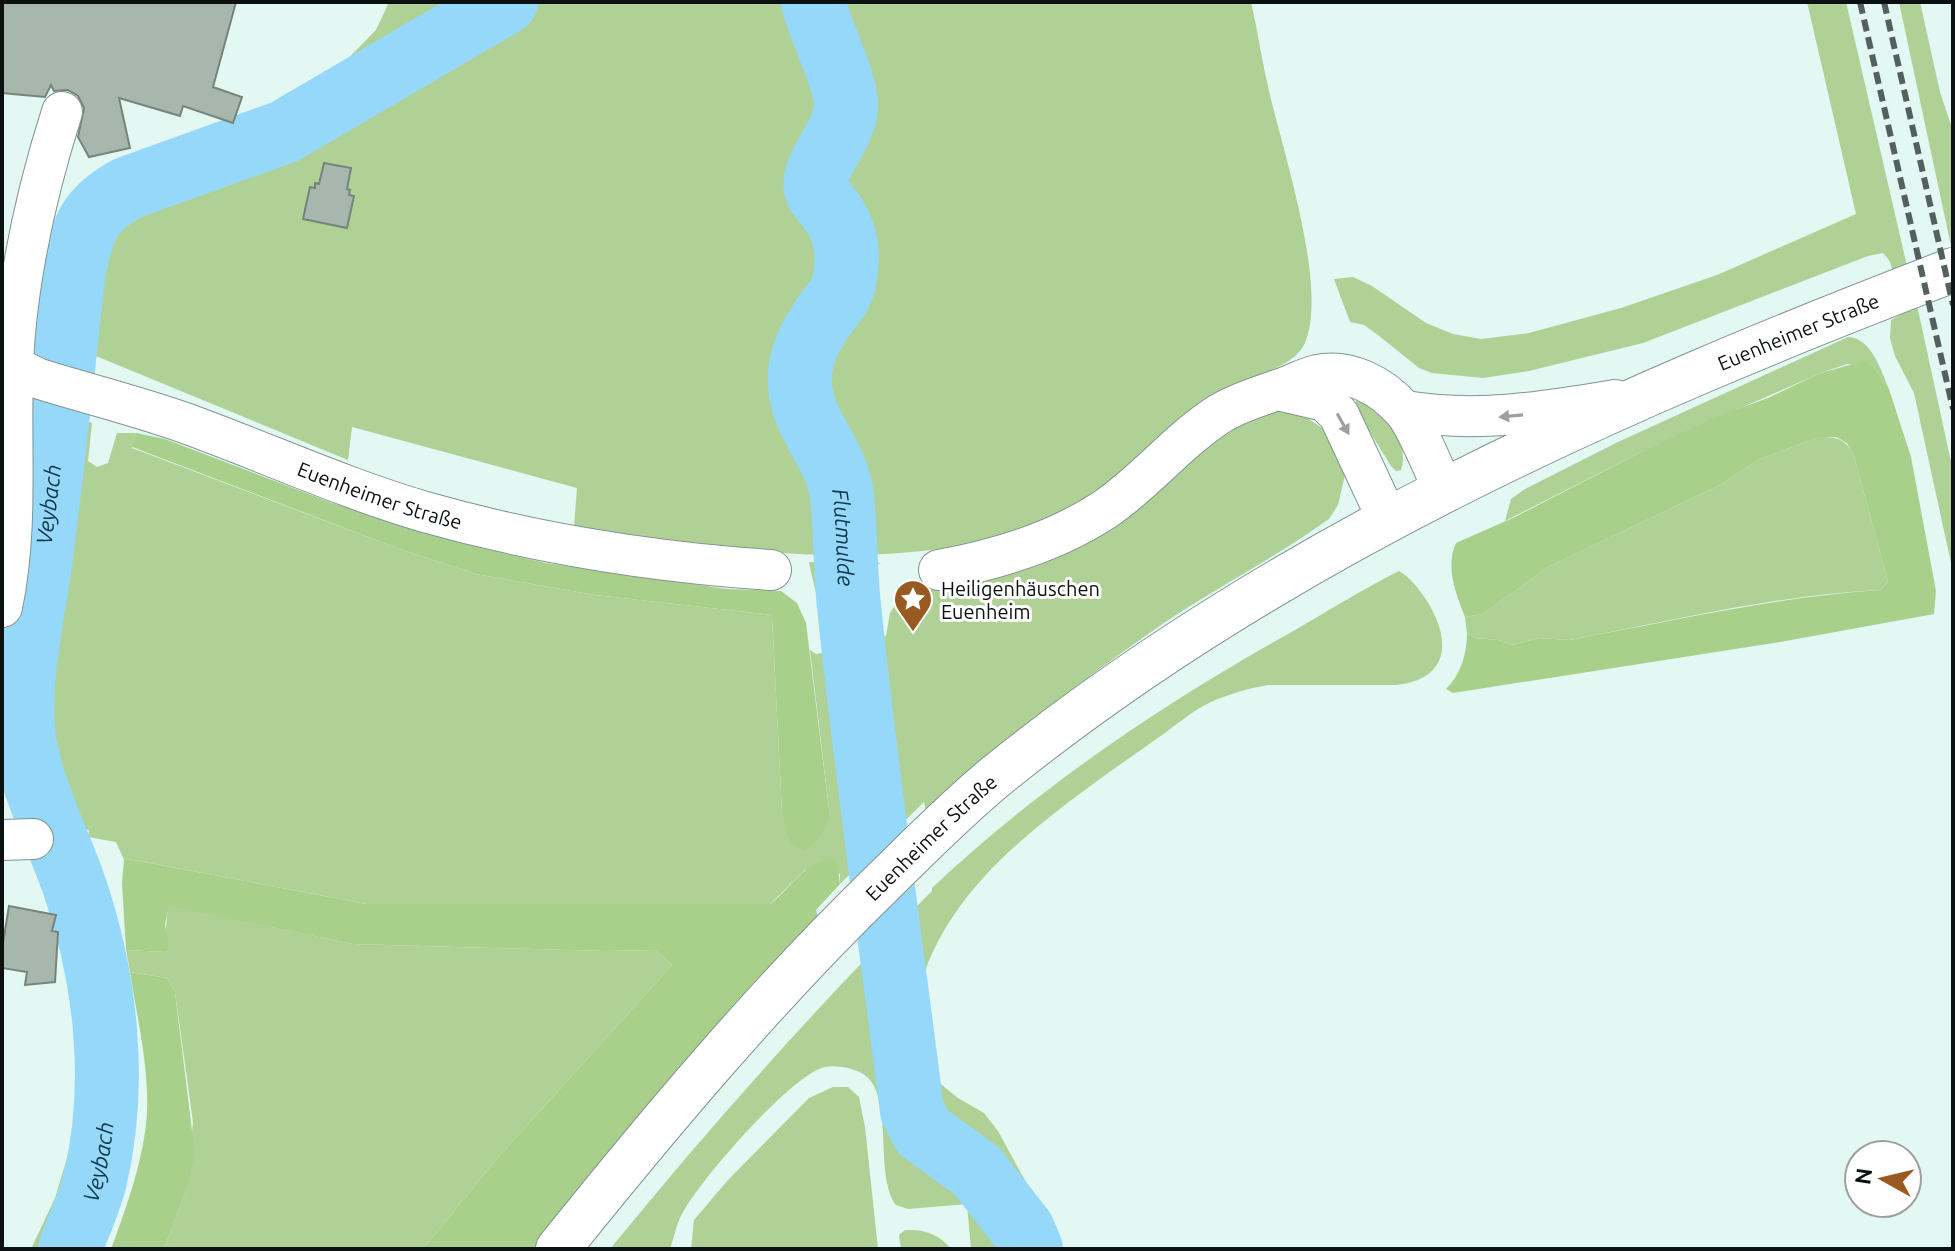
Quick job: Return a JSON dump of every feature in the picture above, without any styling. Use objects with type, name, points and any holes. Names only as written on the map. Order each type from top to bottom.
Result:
[{"type":"main road","name":"Euenheimer Straße","points":[[558,1249],[676,1104],[826,938],[927,838],[993,779],[1115,686],[1270,588],[1444,491],[1643,396],[1875,299],[1953,270]]},
{"type":"street","points":[[2,607],[12,537],[17,368],[15,332],[36,201],[62,112]]},
{"type":"street","name":"Euenheimer Straße","points":[[17,368],[186,424],[353,488],[427,512],[593,550],[771,570]]},
{"type":"street","name":"Euenheimer Straße","points":[[939,570],[999,556],[1079,524],[1102,511],[1148,476],[1196,431],[1221,414],[1249,398],[1315,376],[1348,375],[1366,381],[1405,411],[1444,491]]},
{"type":"street","points":[[1278,390],[1325,401],[1339,415],[1388,520]]},
{"type":"street","name":"Euenheimer Straße","points":[[1405,411],[1444,417],[1484,418],[1539,413],[1643,396]]},
{"type":"green space","points":[[389,2],[1251,2],[1307,252],[1311,316],[1306,340],[1296,355],[1239,388],[1124,475],[1072,508],[1015,532],[954,546],[891,554],[762,552],[574,527],[577,488],[352,427],[348,460],[91,354],[85,357],[84,371],[39,360],[61,228],[69,209],[81,193],[120,168],[257,121],[322,85],[376,30]]},
{"type":"green space","points":[[1807,2],[1846,2],[1907,266],[1893,271],[1883,253],[1868,256],[1643,343],[1529,371],[1483,378],[1432,373],[1419,368],[1364,325],[1350,322],[1334,279],[1353,277],[1372,286],[1426,323],[1453,334],[1481,339],[1529,333],[1621,308],[1717,275],[1856,214]]},
{"type":"green space","points":[[1899,2],[1920,2],[1940,92],[1953,131],[1951,246]]},
{"type":"green space","points":[[1917,305],[1953,471],[1953,572],[1914,393],[1895,356],[1890,338],[1891,320]]},
{"type":"green space","points":[[1848,337],[1869,349],[1889,389],[1874,367],[1847,364],[1639,453],[1505,521],[1511,499],[1525,489],[1618,442]]},
{"type":"green space","points":[[1863,361],[1874,367],[1889,389],[1911,457],[1936,591],[1934,614],[1780,642],[1453,693],[1446,689],[1462,663],[1467,633],[1475,638],[1498,640],[1511,645],[1540,638],[1569,640],[1763,604],[1880,590],[1888,582],[1854,456],[1847,443],[1836,437],[1819,437],[1758,460],[1720,485],[1548,567],[1483,614],[1465,617],[1452,571],[1456,543],[1716,417],[1768,398],[1818,374]]},
{"type":"green space","points":[[31,396],[84,409],[82,418],[92,423],[88,461],[97,467],[108,463],[117,433],[136,433],[132,448],[397,548],[476,574],[595,595],[772,615],[782,812],[830,817],[810,650],[816,654],[822,653],[823,628],[809,562],[881,563],[869,570],[866,578],[870,628],[873,635],[881,638],[886,636],[890,613],[902,595],[981,580],[1235,426],[1263,415],[1281,411],[1295,413],[1332,435],[1345,475],[1338,505],[1329,519],[1164,623],[1102,667],[926,812],[924,802],[840,884],[840,874],[805,870],[770,904],[367,904],[124,860],[116,842],[88,837],[89,830],[75,827],[73,834],[70,834],[68,831],[19,823],[2,763],[2,658],[18,581]]},
{"type":"green space","points":[[1358,399],[1376,411],[1392,428],[1402,448],[1401,470],[1396,471],[1391,466],[1357,411],[1353,404]]},
{"type":"green space","points":[[136,433],[165,439],[332,503],[460,543],[546,563],[727,589],[781,591],[797,603],[806,623],[830,817],[821,836],[804,851],[791,845],[782,812],[772,615],[595,595],[476,574],[397,548],[132,447]]},
{"type":"green space","points":[[1819,437],[1841,440],[1854,456],[1888,582],[1880,590],[1763,603],[1569,640],[1540,638],[1511,645],[1498,640],[1475,638],[1467,633],[1465,617],[1483,614],[1548,567],[1720,485],[1758,460]]},
{"type":"green space","points":[[1399,571],[1425,598],[1439,627],[1441,654],[1437,665],[1428,674],[1396,685],[1269,685],[1232,694],[1204,706],[1089,787],[1022,840],[976,887],[952,917],[939,940],[928,963],[923,987],[922,1033],[926,1072],[958,1098],[984,1113],[998,1131],[1040,1208],[1056,1249],[971,1249],[967,1204],[908,1209],[896,1205],[886,1176],[882,1119],[874,1087],[862,1073],[830,1066],[804,1078],[785,1093],[724,1157],[682,1214],[670,1249],[610,1249],[687,1156],[807,1021],[932,888],[973,851],[1058,782],[1147,719],[1240,661]]},
{"type":"green space","points":[[80,853],[90,859],[105,885],[130,1073],[131,1131],[122,1176],[95,1249],[31,1249],[55,1198],[80,1115],[84,1073],[67,918],[43,854],[54,857],[76,916],[88,973],[99,1057],[99,1090],[91,1166],[104,1169],[109,1133],[113,1083],[109,1017],[75,859]]},
{"type":"green space","points":[[831,858],[837,862],[840,884],[816,910],[818,918],[533,1249],[423,1249],[495,1161],[672,965],[655,950],[353,944],[169,906],[165,924],[169,949],[165,952],[126,950],[122,883],[124,860],[128,859],[367,904],[770,904],[805,871]]},
{"type":"green space","points":[[168,905],[353,944],[655,950],[672,965],[495,1161],[423,1249],[164,1249],[186,1191],[193,1122],[175,992],[167,978],[130,972],[126,950],[164,952]]},
{"type":"green space","points":[[130,972],[167,978],[175,992],[195,1155],[186,1191],[164,1249],[111,1249],[139,1165],[147,1113],[144,1060]]},
{"type":"green space","points":[[833,1087],[848,1087],[859,1097],[878,1249],[691,1249],[694,1220],[728,1180],[809,1098]]},
{"type":"green space","points":[[905,1230],[931,1234],[951,1249],[901,1249],[899,1235]]},
{"type":"building","points":[[2,2],[236,2],[213,87],[242,97],[233,123],[183,106],[180,116],[119,98],[130,148],[89,157],[78,137],[84,108],[78,96],[68,90],[54,91],[51,85],[45,97],[2,93]]},
{"type":"building","points":[[324,163],[351,168],[347,189],[350,190],[349,195],[354,196],[347,228],[303,219],[310,187],[315,188],[315,183],[319,184]]},
{"type":"building","points":[[9,906],[56,915],[52,931],[58,932],[55,982],[25,985],[27,972],[2,968]]},
{"type":"waterway","name":"Veybach","points":[[70,1249],[93,1189],[102,1143],[106,1106],[105,1030],[94,955],[73,882],[30,766],[22,706],[74,269],[81,241],[96,212],[128,188],[284,132],[506,2]]},
{"type":"waterway","name":"Flutmulde","points":[[813,2],[842,82],[846,105],[841,128],[819,170],[816,189],[840,225],[846,243],[847,262],[841,290],[807,347],[801,365],[800,385],[807,414],[834,467],[842,497],[856,669],[912,1111],[923,1132],[977,1171],[1023,1230],[1031,1249]]},
{"type":"railway","points":[[1860,2],[1953,409]]},
{"type":"railway","points":[[1884,2],[1953,305]]},
{"type":"place","name":"Heiligenhäuschen Euenheim","points":[[913,633]]}]
